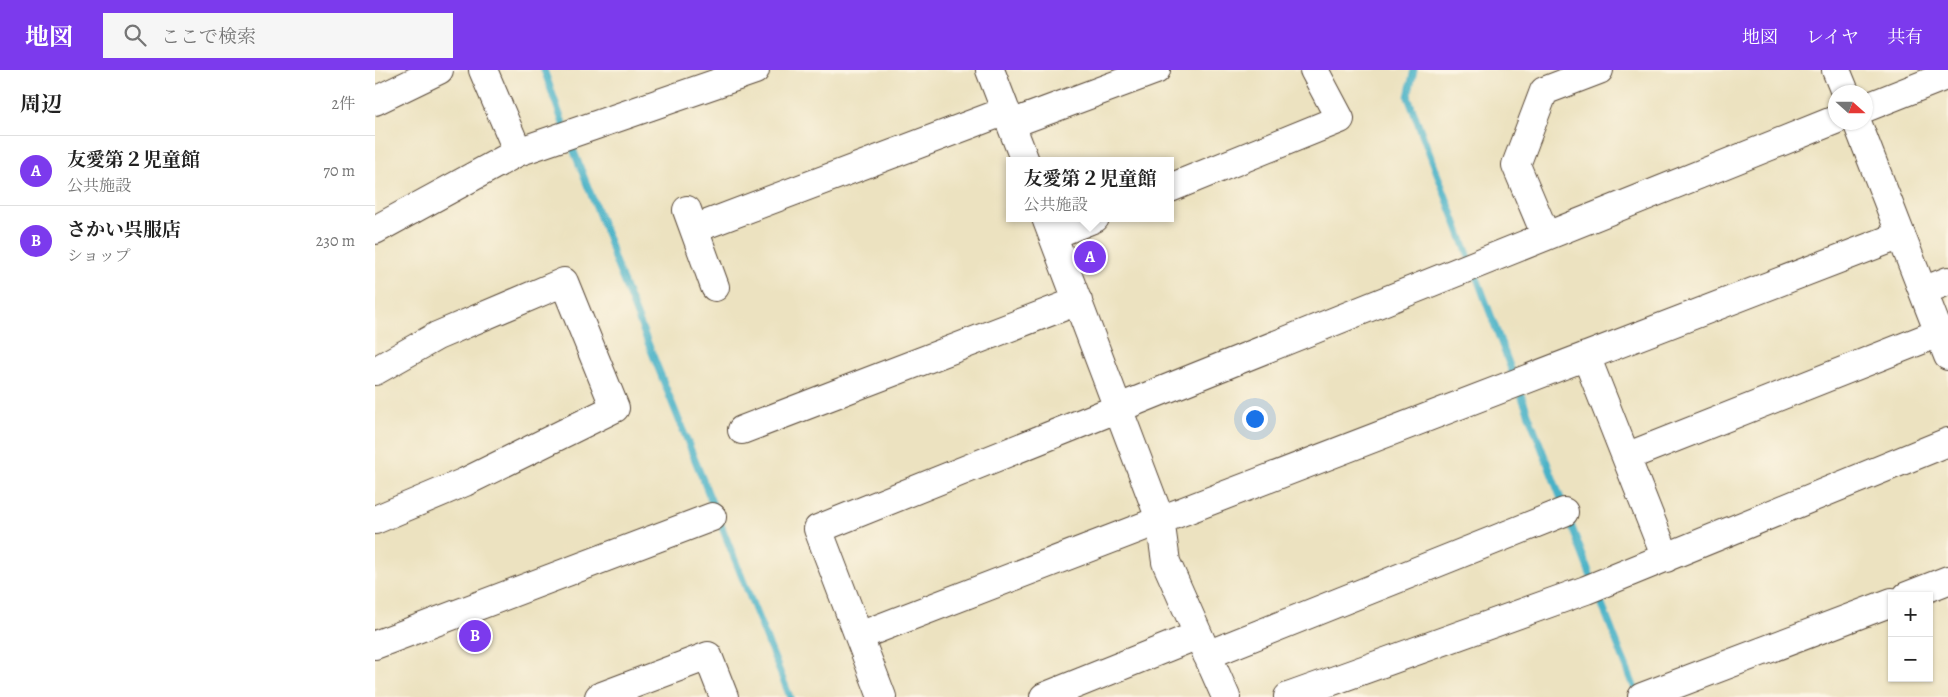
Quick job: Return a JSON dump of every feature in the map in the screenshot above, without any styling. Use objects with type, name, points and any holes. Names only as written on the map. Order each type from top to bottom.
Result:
[{"type":"street","points":[[375,101],[439,70]]},
{"type":"street","points":[[483,70],[518,152]]},
{"type":"street","points":[[375,230],[518,152],[755,70]]},
{"type":"street","points":[[990,70],[1023,157]]},
{"type":"street","points":[[715,287],[690,219],[1156,70]]},
{"type":"street","points":[[1174,186],[1340,119],[1314,70]]},
{"type":"street","points":[[1546,236],[1516,165],[1544,91],[1599,70]]},
{"type":"street","points":[[1836,70],[1842,85]]},
{"type":"street","points":[[1873,105],[1948,75]]},
{"type":"street","points":[[882,697],[818,530],[1828,123]]},
{"type":"street","points":[[1626,457],[1944,344],[1860,130]]},
{"type":"street","points":[[1075,222],[1050,227],[1160,519],[1166,562],[1227,697]]},
{"type":"street","points":[[859,636],[1901,235]]},
{"type":"street","points":[[375,371],[437,336],[564,282],[615,408],[465,482],[375,520]]},
{"type":"street","points":[[1923,291],[1948,282]]},
{"type":"street","points":[[742,430],[1078,301]]},
{"type":"street","points":[[1586,356],[1666,558]]},
{"type":"street","points":[[1288,697],[1586,590],[1948,442]]},
{"type":"street","points":[[1044,697],[1203,645],[1564,512]]},
{"type":"street","points":[[375,646],[712,518]]},
{"type":"street","points":[[1917,592],[1948,580]]},
{"type":"street","points":[[1641,697],[1888,604]]},
{"type":"street","points":[[599,697],[707,656],[725,697]]},
{"type":"waterway","points":[[544,70],[565,129]]},
{"type":"waterway","points":[[1414,70],[1408,97],[1470,260]]},
{"type":"waterway","points":[[569,139],[609,240],[614,258],[790,697]]},
{"type":"waterway","points":[[1474,270],[1514,377]]},
{"type":"waterway","points":[[1518,387],[1593,582]]},
{"type":"waterway","points":[[1597,592],[1637,694]]},
{"type":"place","name":"友愛第２児童館","points":[[1090,257]]},
{"type":"place","name":"さかい呉服店","points":[[475,636]]}]
